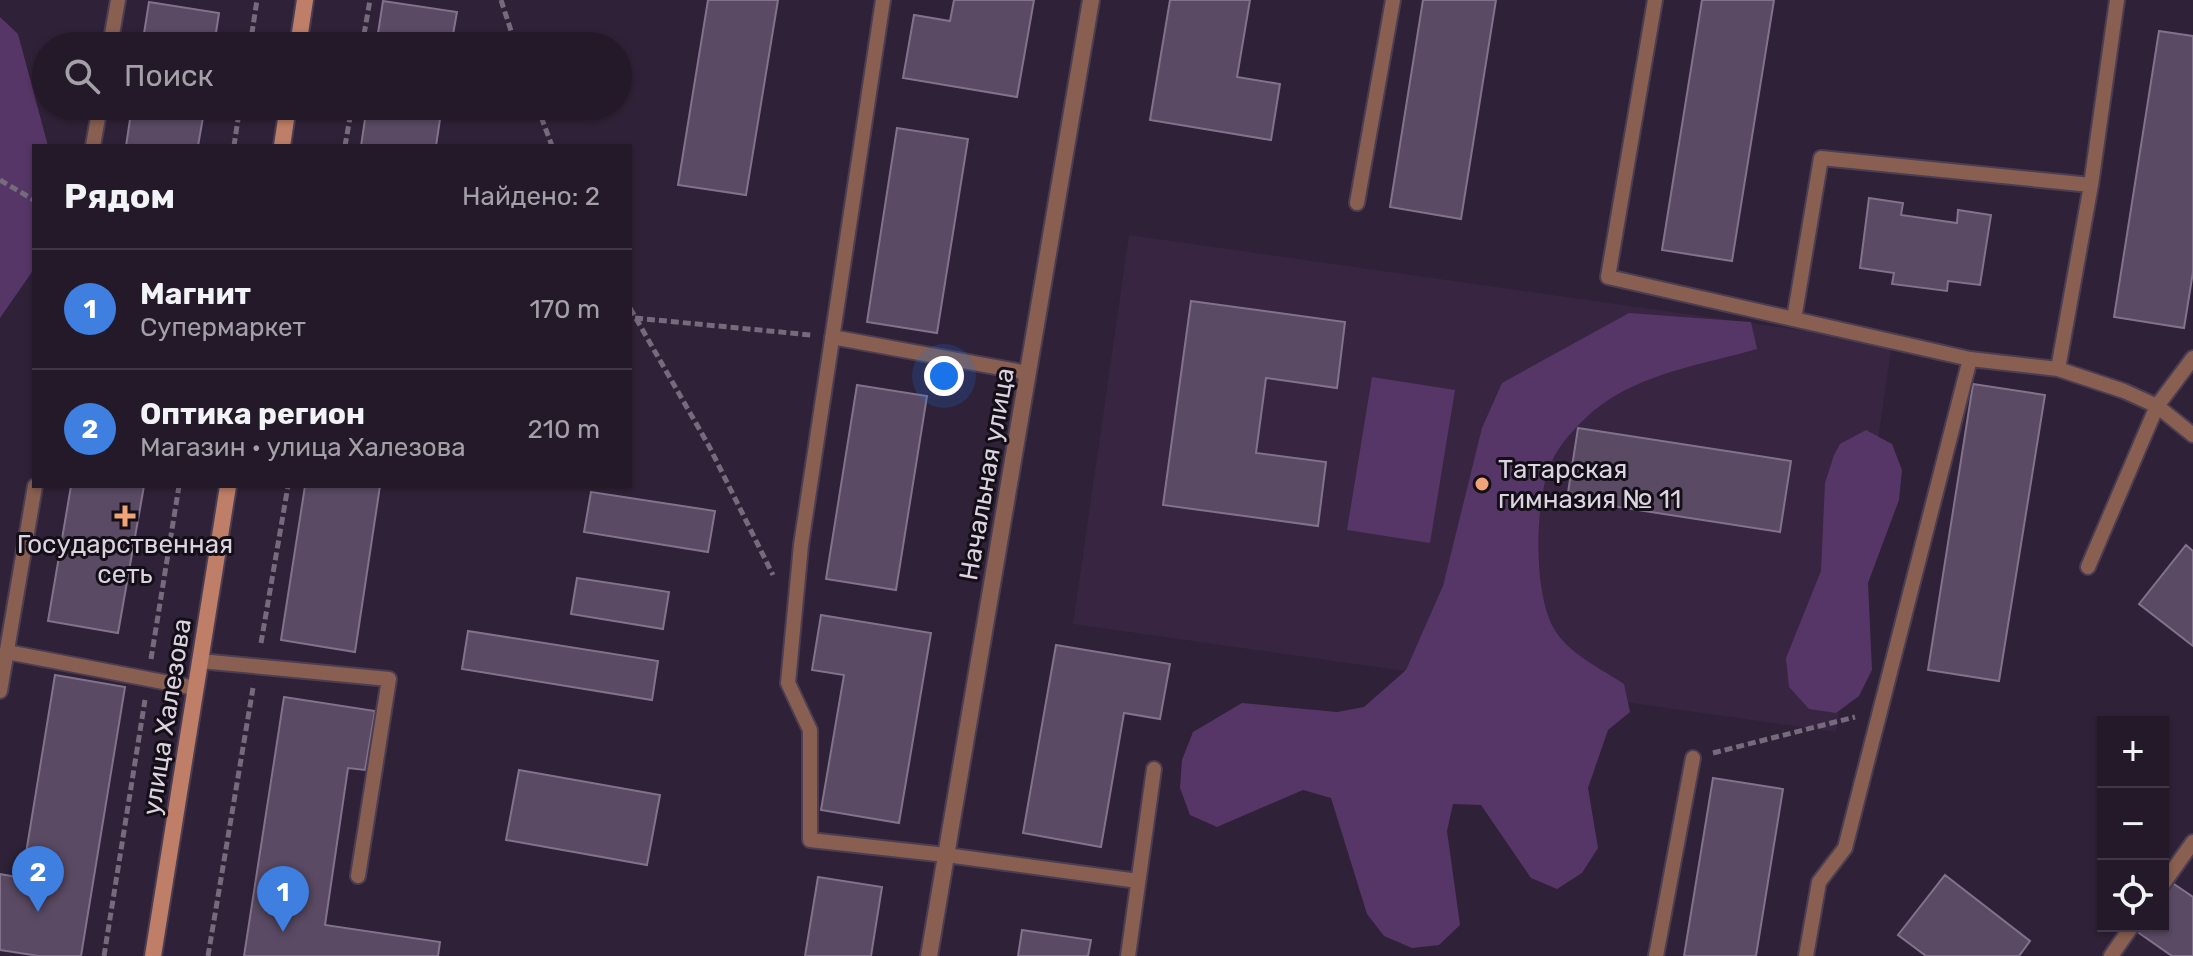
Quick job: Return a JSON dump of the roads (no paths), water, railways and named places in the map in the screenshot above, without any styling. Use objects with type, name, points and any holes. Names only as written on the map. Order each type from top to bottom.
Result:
[{"type":"street","points":[[300,32],[305,0]]},
{"type":"street","name":"Начальная улица","points":[[929,956],[1091,0]]},
{"type":"street","points":[[282,144],[286,120]]},
{"type":"street","name":"улица Халезова","points":[[153,956],[228,488]]},
{"type":"lane","points":[[112,32],[118,0]]},
{"type":"lane","points":[[883,0],[801,545],[788,683],[810,730],[810,840],[1138,881]]},
{"type":"lane","points":[[1357,203],[1393,0]]},
{"type":"lane","points":[[1655,0],[1608,277],[1970,359],[2058,369],[2124,391],[2157,406],[2193,435]]},
{"type":"lane","points":[[2058,369],[2091,185],[2117,0]]},
{"type":"lane","points":[[93,144],[98,120]]},
{"type":"lane","points":[[1794,319],[1821,158],[2091,185]]},
{"type":"lane","points":[[832,337],[1028,373]]},
{"type":"lane","points":[[2088,567],[2157,406],[2193,358]]},
{"type":"lane","points":[[1806,956],[1819,882],[1845,848],[1970,359]]},
{"type":"lane","points":[[0,691],[35,488]]},
{"type":"lane","points":[[7,652],[195,688]]},
{"type":"lane","points":[[200,661],[389,679],[358,876]]},
{"type":"lane","points":[[1656,956],[1693,758]]},
{"type":"lane","points":[[1128,956],[1154,769]]},
{"type":"lane","points":[[2169,876],[2193,842]]},
{"type":"lane","points":[[2111,956],[2128,932]]},
{"type":"place","name":"Татарская гимназия № 11","points":[[1482,484]]},
{"type":"place","name":"Государственная сеть","points":[[125,516]]},
{"type":"place","name":"Оптика регион","points":[[38,912]]},
{"type":"place","name":"Магнит","points":[[283,932]]}]
